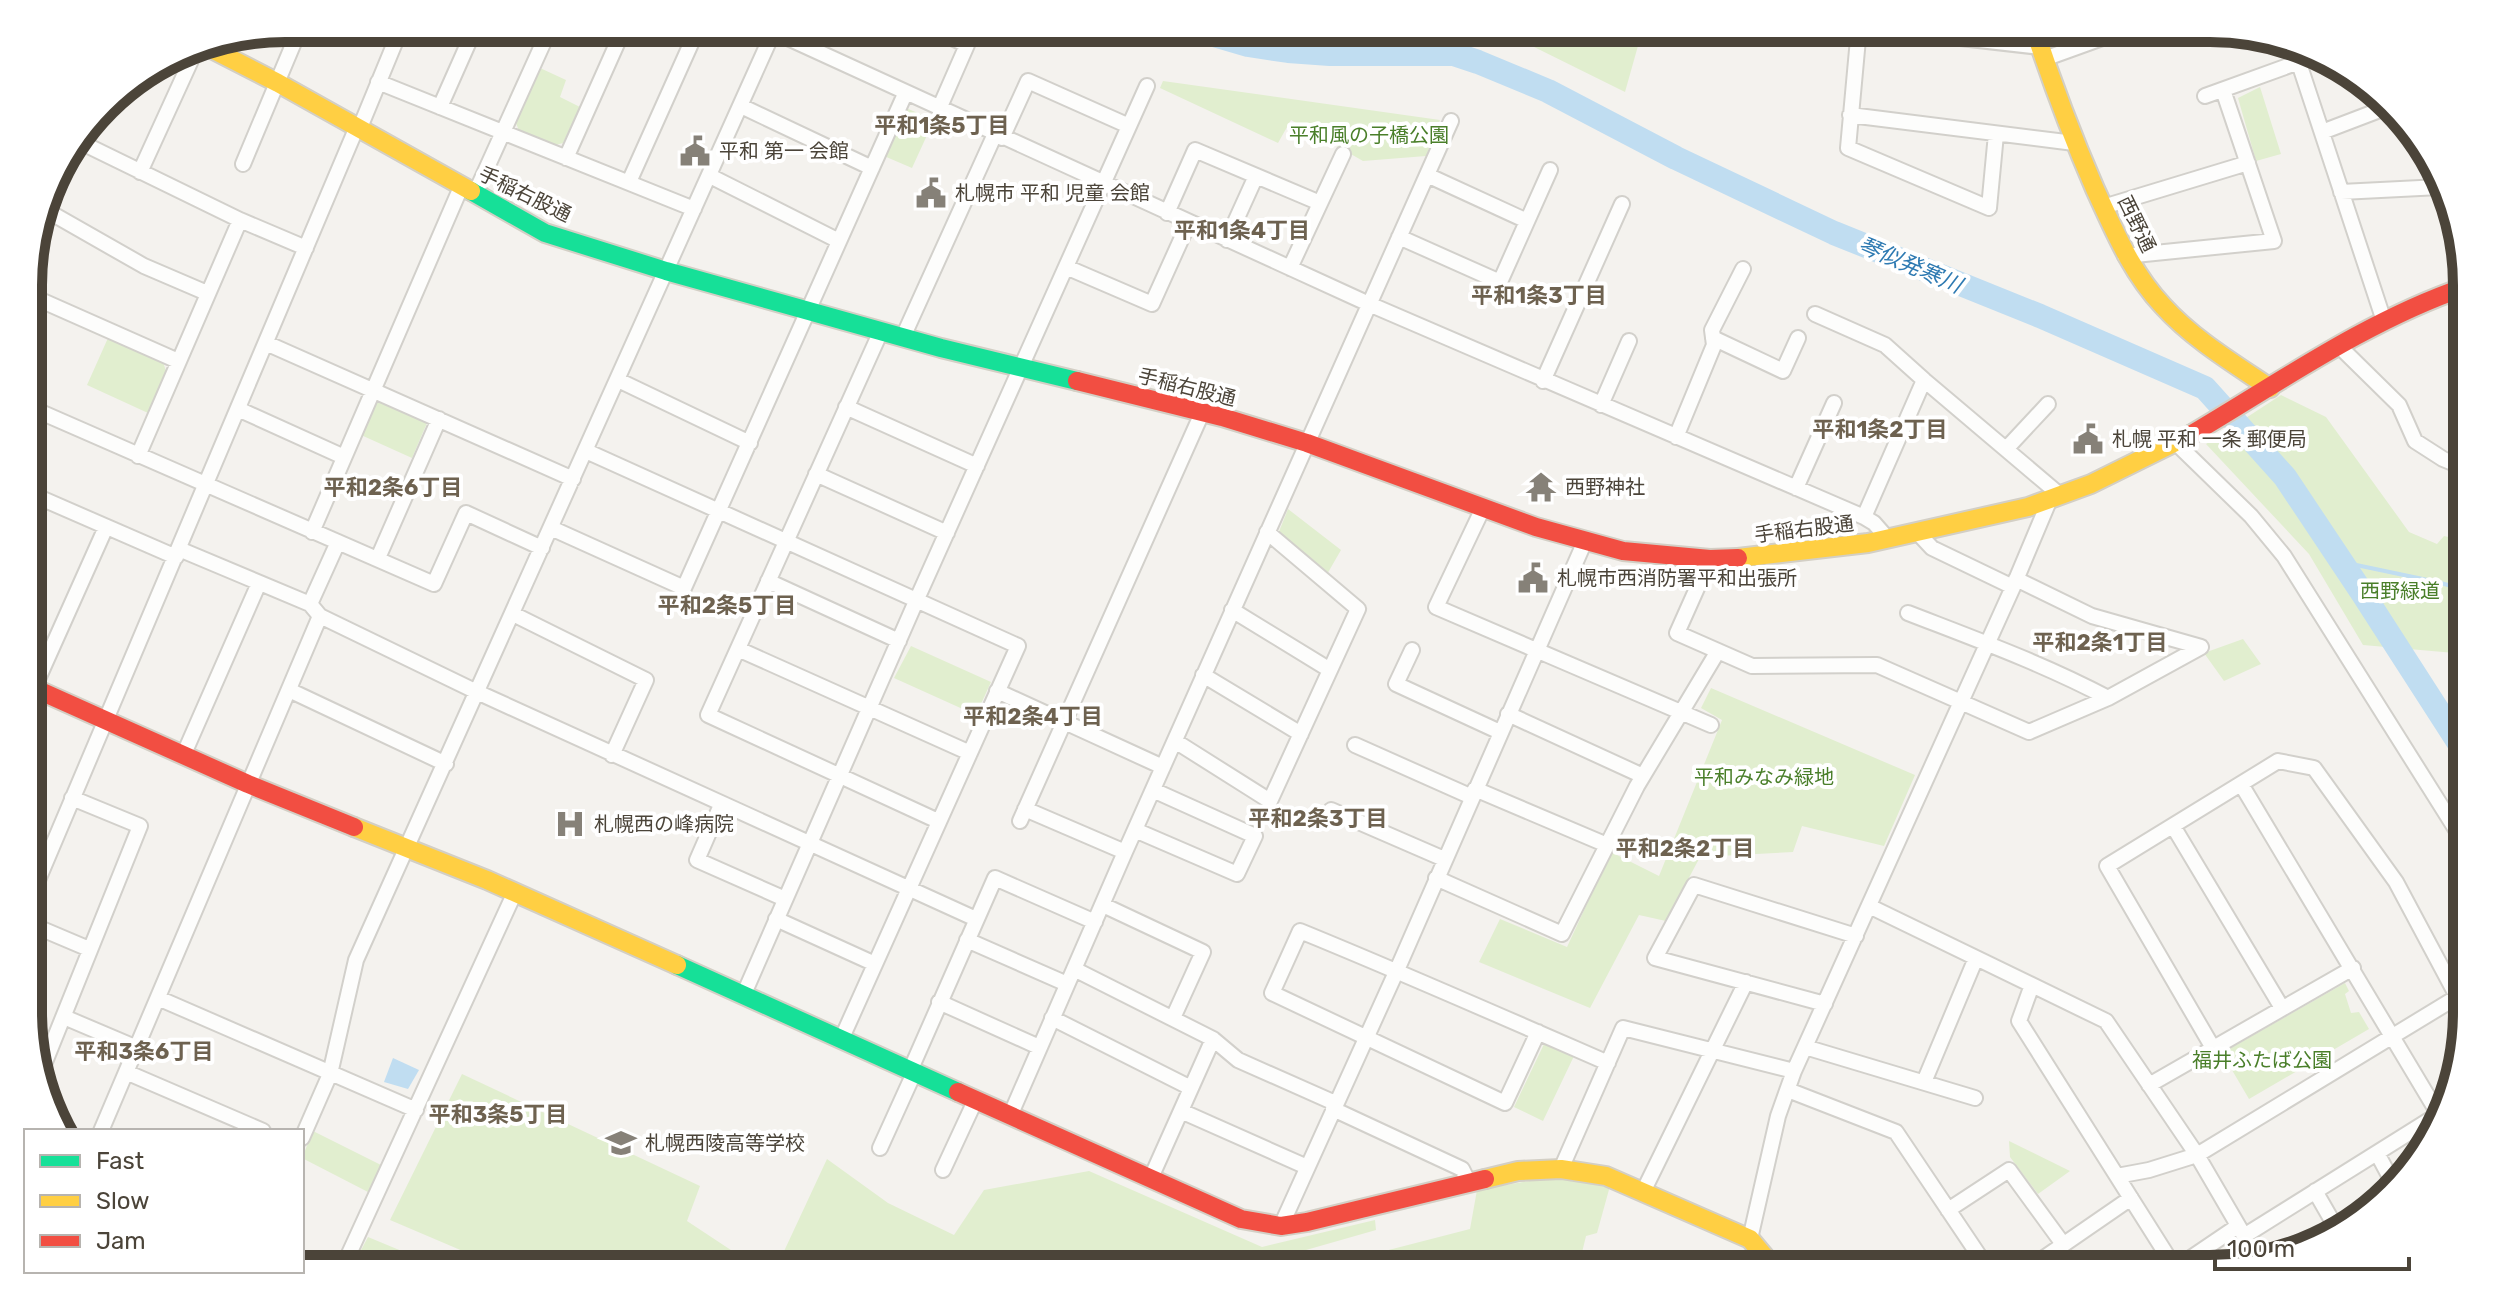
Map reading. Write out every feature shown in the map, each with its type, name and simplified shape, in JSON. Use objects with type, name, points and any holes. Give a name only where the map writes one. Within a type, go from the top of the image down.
[{"type":"street","points":[[1858,42],[1848,148],[1989,208],[1996,134]]},
{"type":"street","points":[[1968,42],[2042,53],[2080,42]]},
{"type":"street","name":"西野通","points":[[2039,42],[2074,143],[2125,256],[2152,294],[2174,317],[2270,388]]},
{"type":"street","points":[[243,164],[294,43]]},
{"type":"street","points":[[42,870],[395,43]]},
{"type":"street","points":[[440,107],[468,43]]},
{"type":"street","points":[[312,532],[372,390],[468,191],[503,132],[543,43]]},
{"type":"street","points":[[566,158],[617,43]]},
{"type":"street","points":[[629,182],[691,43]]},
{"type":"street","points":[[304,1133],[330,1074],[356,960],[710,176],[766,43]]},
{"type":"street","points":[[799,43],[905,94],[1369,304],[1864,517],[1888,539]]},
{"type":"street","points":[[939,109],[967,45],[962,43]]},
{"type":"street","name":"手稲右股通","points":[[215,52],[278,83],[545,233],[666,271],[881,331],[1307,443],[1536,527],[1623,551],[1710,559],[1769,556],[1888,539],[2028,507],[2091,484],[2183,439],[2270,388]]},
{"type":"street","points":[[2205,96],[2293,57]]},
{"type":"street","points":[[2298,59],[2384,321]]},
{"type":"street","points":[[140,172],[193,60]]},
{"type":"street","points":[[903,337],[1028,81],[1129,126]]},
{"type":"street","points":[[378,82],[694,209]]},
{"type":"street","points":[[743,996],[1147,86]]},
{"type":"street","points":[[2125,256],[2274,241],[2223,90]]},
{"type":"street","points":[[551,528],[684,588],[905,94]]},
{"type":"street","points":[[741,106],[872,168]]},
{"type":"street","points":[[2322,132],[2378,110]]},
{"type":"street","points":[[1850,115],[2074,143]]},
{"type":"street","points":[[1010,1116],[1451,121]]},
{"type":"street","points":[[87,145],[240,220],[306,248]]},
{"type":"street","points":[[1167,213],[1195,150],[1320,203]]},
{"type":"street","points":[[1290,268],[1343,154]]},
{"type":"street","points":[[2103,207],[2248,163]]},
{"type":"street","points":[[1399,237],[1500,282],[1550,170]]},
{"type":"street","points":[[1427,175],[1527,221]]},
{"type":"street","points":[[710,176],[839,241]]},
{"type":"street","points":[[1227,240],[1256,176]]},
{"type":"street","points":[[2341,192],[2432,187]]},
{"type":"street","points":[[1543,381],[1622,204]]},
{"type":"street","points":[[53,214],[144,266],[207,293]]},
{"type":"street","points":[[138,456],[240,220]]},
{"type":"street","points":[[1066,267],[1152,304],[1189,222]]},
{"type":"street","points":[[1676,437],[1714,345],[1712,330],[1743,269]]},
{"type":"street","points":[[2270,388],[2384,321],[2453,291]]},
{"type":"street","points":[[43,301],[178,361]]},
{"type":"street","points":[[1750,1239],[1778,1116],[1794,1071],[2055,497],[2007,448],[1885,345],[1815,314]]},
{"type":"street","points":[[881,331],[708,715],[938,821]]},
{"type":"street","points":[[1713,338],[1783,371],[1798,338]]},
{"type":"street","points":[[1601,405],[1629,341]]},
{"type":"street","points":[[266,343],[573,479]]},
{"type":"street","points":[[2340,347],[2399,405],[2415,441],[2453,463]]},
{"type":"street","points":[[618,380],[750,443]]},
{"type":"street","points":[[1864,517],[1924,380]]},
{"type":"street","points":[[1796,488],[1834,403]]},
{"type":"street","points":[[2007,448],[2048,404]]},
{"type":"street","points":[[846,407],[977,466]]},
{"type":"street","points":[[238,409],[344,457]]},
{"type":"street","points":[[43,413],[434,584],[466,513],[542,548]]},
{"type":"street","points":[[1125,852],[1023,815],[1202,413]]},
{"type":"street","points":[[378,558],[439,419]]},
{"type":"street","points":[[2183,439],[2284,556],[2453,825]]},
{"type":"street","points":[[586,451],[1018,646],[841,1040]]},
{"type":"street","points":[[816,474],[947,533]]},
{"type":"street","points":[[43,498],[106,527],[259,583],[477,692],[976,919]]},
{"type":"street","points":[[1483,508],[1436,607],[1711,725]]},
{"type":"street","points":[[42,664],[106,527]]},
{"type":"street","points":[[1175,741],[1270,801],[1358,609],[1267,532]]},
{"type":"street","points":[[1710,559],[1677,633],[1752,666],[1877,665],[2029,732],[2108,698],[2201,647],[2092,616],[1932,548],[1917,532]]},
{"type":"street","points":[[1281,1226],[1585,541]]},
{"type":"street","points":[[102,1129],[289,690],[338,542]]},
{"type":"street","points":[[768,581],[899,641]]},
{"type":"street","points":[[183,756],[259,583]]},
{"type":"street","points":[[1232,610],[1330,670]]},
{"type":"street","points":[[1908,613],[2077,681],[2108,698]]},
{"type":"street","points":[[513,614],[646,680],[612,755]]},
{"type":"street","points":[[738,649],[970,753]]},
{"type":"street","points":[[1412,650],[1396,684],[1500,732]]},
{"type":"street","points":[[1436,878],[1562,934],[1643,776],[1718,651]]},
{"type":"street","points":[[1203,675],[1301,734]]},
{"type":"street","points":[[289,690],[446,764]]},
{"type":"street","points":[[997,691],[1163,767]]},
{"type":"street","points":[[42,692],[248,784],[515,892],[1241,1219],[1281,1226],[1307,1222],[1518,1171],[1561,1169],[1606,1176],[1750,1239],[1763,1254]]},
{"type":"street","points":[[1508,714],[1643,776]]},
{"type":"street","points":[[1355,745],[1607,845]]},
{"type":"street","points":[[2213,1048],[2107,866],[2278,761],[2314,768],[2396,882],[2453,989]]},
{"type":"street","points":[[2241,784],[2434,1106]]},
{"type":"street","points":[[1135,830],[1237,874],[1255,836],[1153,790]]},
{"type":"street","points":[[47,1058],[140,826],[72,798]]},
{"type":"street","points":[[721,805],[697,860],[785,899]]},
{"type":"street","points":[[1331,810],[1444,859]]},
{"type":"street","points":[[2173,826],[2282,1008]]},
{"type":"street","points":[[880,1148],[939,1002],[995,878],[1095,922]]},
{"type":"street","points":[[1825,1004],[1655,958],[1694,885],[1856,936]]},
{"type":"street","points":[[348,1255],[515,892]]},
{"type":"street","points":[[1103,905],[1203,952],[1173,1018]]},
{"type":"street","points":[[1869,906],[2106,1021],[2197,1155],[2253,1251]]},
{"type":"street","points":[[776,919],[875,964]]},
{"type":"street","points":[[42,929],[89,949]]},
{"type":"street","points":[[1538,1032],[1505,1103],[1272,993],[1300,931],[1397,970],[1538,1032],[1608,1063]]},
{"type":"street","points":[[967,940],[1067,984]]},
{"type":"street","points":[[1924,1082],[1976,958]]},
{"type":"street","points":[[2149,1085],[2353,968]]},
{"type":"street","points":[[1074,969],[1213,1039],[1238,1060],[1462,1169],[1469,1183]]},
{"type":"street","points":[[1643,1192],[1746,982]]},
{"type":"street","points":[[2032,985],[2019,1021],[2167,1254]]},
{"type":"street","points":[[158,998],[416,1110]]},
{"type":"street","points":[[2117,1176],[2197,1155],[2453,1000]]},
{"type":"street","points":[[939,1002],[1039,1047]]},
{"type":"street","points":[[64,1017],[137,1048]]},
{"type":"street","points":[[1052,1018],[1191,1088]]},
{"type":"street","points":[[1561,1169],[1623,1028],[1794,1071]]},
{"type":"street","points":[[1150,1180],[1213,1039]]},
{"type":"street","points":[[1805,1047],[1975,1098]]},
{"type":"street","points":[[126,1072],[258,1129]]},
{"type":"street","points":[[1788,1090],[1896,1132],[1978,1254]]},
{"type":"street","points":[[943,1170],[975,1101]]},
{"type":"street","points":[[1181,1111],[1307,1167]]},
{"type":"street","points":[[2201,1254],[2425,1126]]},
{"type":"street","points":[[2377,1153],[2389,1176]]},
{"type":"street","points":[[1948,1210],[2009,1170],[2063,1244]]},
{"type":"street","points":[[2315,1191],[2332,1221]]},
{"type":"street","points":[[2049,1254],[2131,1198]]},
{"type":"green space","points":[[1525,42],[1639,42],[1625,92]]},
{"type":"green space","points":[[540,68],[566,80],[560,97],[580,107],[563,143],[556,145],[519,131],[516,123]]},
{"type":"green space","name":"平和風の子橋公園","points":[[1163,81],[1440,120],[1426,156],[1363,161],[1291,120],[1278,143],[1160,88]]},
{"type":"green space","points":[[2260,87],[2281,154],[2256,161],[2238,98]]},
{"type":"green space","points":[[906,108],[934,120],[912,168],[884,156]]},
{"type":"green space","points":[[108,338],[163,362],[166,371],[148,413],[87,385]]},
{"type":"green space","name":"西野緑道","points":[[2281,395],[2326,417],[2409,532],[2437,544],[2444,536],[2453,538],[2453,653],[2363,645],[2309,554],[2206,444]]},
{"type":"green space","points":[[375,400],[427,423],[412,458],[361,435]]},
{"type":"green space","points":[[1288,509],[1341,550],[1326,576],[1278,534]]},
{"type":"green space","points":[[2243,639],[2261,664],[2224,681],[2204,653]]},
{"type":"green space","points":[[911,646],[991,682],[976,715],[894,678]]},
{"type":"green space","name":"平和みなみ緑地","points":[[1711,688],[1915,775],[1884,846],[1802,826],[1793,852],[1700,857],[1666,921],[1639,915],[1590,1008],[1479,962],[1500,919],[1567,947],[1611,852],[1659,876],[1722,720],[1701,708]]},
{"type":"green space","name":"福井ふたば公園","points":[[2345,983],[2351,1013],[2359,1012],[2369,1029],[2249,1099],[2222,1053]]},
{"type":"green space","points":[[1545,1042],[1574,1056],[1543,1121],[1514,1107]]},
{"type":"green space","points":[[462,1074],[700,1186],[687,1221],[738,1255],[472,1255],[390,1220]]},
{"type":"green space","points":[[313,1131],[381,1165],[368,1192],[304,1159]]},
{"type":"green space","points":[[2009,1141],[2070,1171],[2038,1194],[2010,1157]]},
{"type":"green space","points":[[827,1159],[888,1203],[954,1235],[984,1190],[1089,1171],[1262,1247],[1375,1220],[1376,1230],[1296,1254],[782,1255]]},
{"type":"green space","points":[[1579,1178],[1610,1186],[1597,1233],[1586,1236],[1582,1254],[1371,1254],[1470,1229],[1477,1190],[1541,1179]]},
{"type":"green space","points":[[368,1237],[411,1255],[358,1255]]},
{"type":"water","points":[[393,1058],[419,1070],[408,1089],[384,1082]]},
{"type":"waterway","name":"琴似発寒川","points":[[1239,43],[1330,54],[1454,54],[1478,62],[1548,91],[1676,158],[1834,233],[2040,316],[2205,388],[2285,477],[2453,734]]},
{"type":"waterway","points":[[2342,562],[2453,586]]},
{"type":"traffic: fast","points":[[471,191],[545,233],[666,271],[941,348],[1077,381]]},
{"type":"traffic: fast","points":[[677,965],[958,1092]]},
{"type":"traffic: slow","points":[[2039,42],[2095,189],[2124,250],[2142,279],[2163,306],[2187,329],[2270,388]]},
{"type":"traffic: slow","points":[[217,52],[471,191]]},
{"type":"traffic: slow","points":[[1738,558],[1868,543],[2028,507],[2091,484],[2192,434]]},
{"type":"traffic: slow","points":[[354,827],[487,880],[677,965]]},
{"type":"traffic: slow","points":[[1485,1179],[1518,1171],[1561,1169],[1606,1176],[1750,1239],[1763,1254]]},
{"type":"traffic: jam","points":[[2192,434],[2359,334],[2453,292]]},
{"type":"traffic: jam","points":[[1077,381],[1222,417],[1307,443],[1536,527],[1623,551],[1710,559],[1738,558]]},
{"type":"traffic: jam","points":[[42,692],[248,784],[354,827]]},
{"type":"traffic: jam","points":[[958,1092],[1241,1219],[1281,1226],[1485,1179]]},
{"type":"place","name":"平和 第一 会館","points":[[695,151]]},
{"type":"place","name":"札幌市 平和 児童 会館","points":[[931,193]]},
{"type":"place","name":"札幌 平和 一条 郵便局","points":[[2088,439]]},
{"type":"place","name":"西野神社","points":[[1541,487]]},
{"type":"place","name":"札幌市西消防署平和出張所","points":[[1533,578]]},
{"type":"place","name":"札幌西の峰病院","points":[[570,824]]},
{"type":"place","name":"札幌西陵高等学校","points":[[621,1143]]},
{"type":"district","name":"平和1条5丁目","points":[[942,125]]},
{"type":"district","name":"平和1条4丁目","points":[[1242,230]]},
{"type":"district","name":"平和1条3丁目","points":[[1539,295]]},
{"type":"district","name":"平和1条2丁目","points":[[1880,429]]},
{"type":"district","name":"平和2条6丁目","points":[[393,487]]},
{"type":"district","name":"平和2条5丁目","points":[[727,605]]},
{"type":"district","name":"平和2条1丁目","points":[[2100,642]]},
{"type":"district","name":"平和2条4丁目","points":[[1033,716]]},
{"type":"district","name":"平和2条3丁目","points":[[1318,818]]},
{"type":"district","name":"平和2条2丁目","points":[[1685,848]]},
{"type":"district","name":"平和3条6丁目","points":[[144,1051]]},
{"type":"district","name":"平和3条5丁目","points":[[498,1114]]}]
